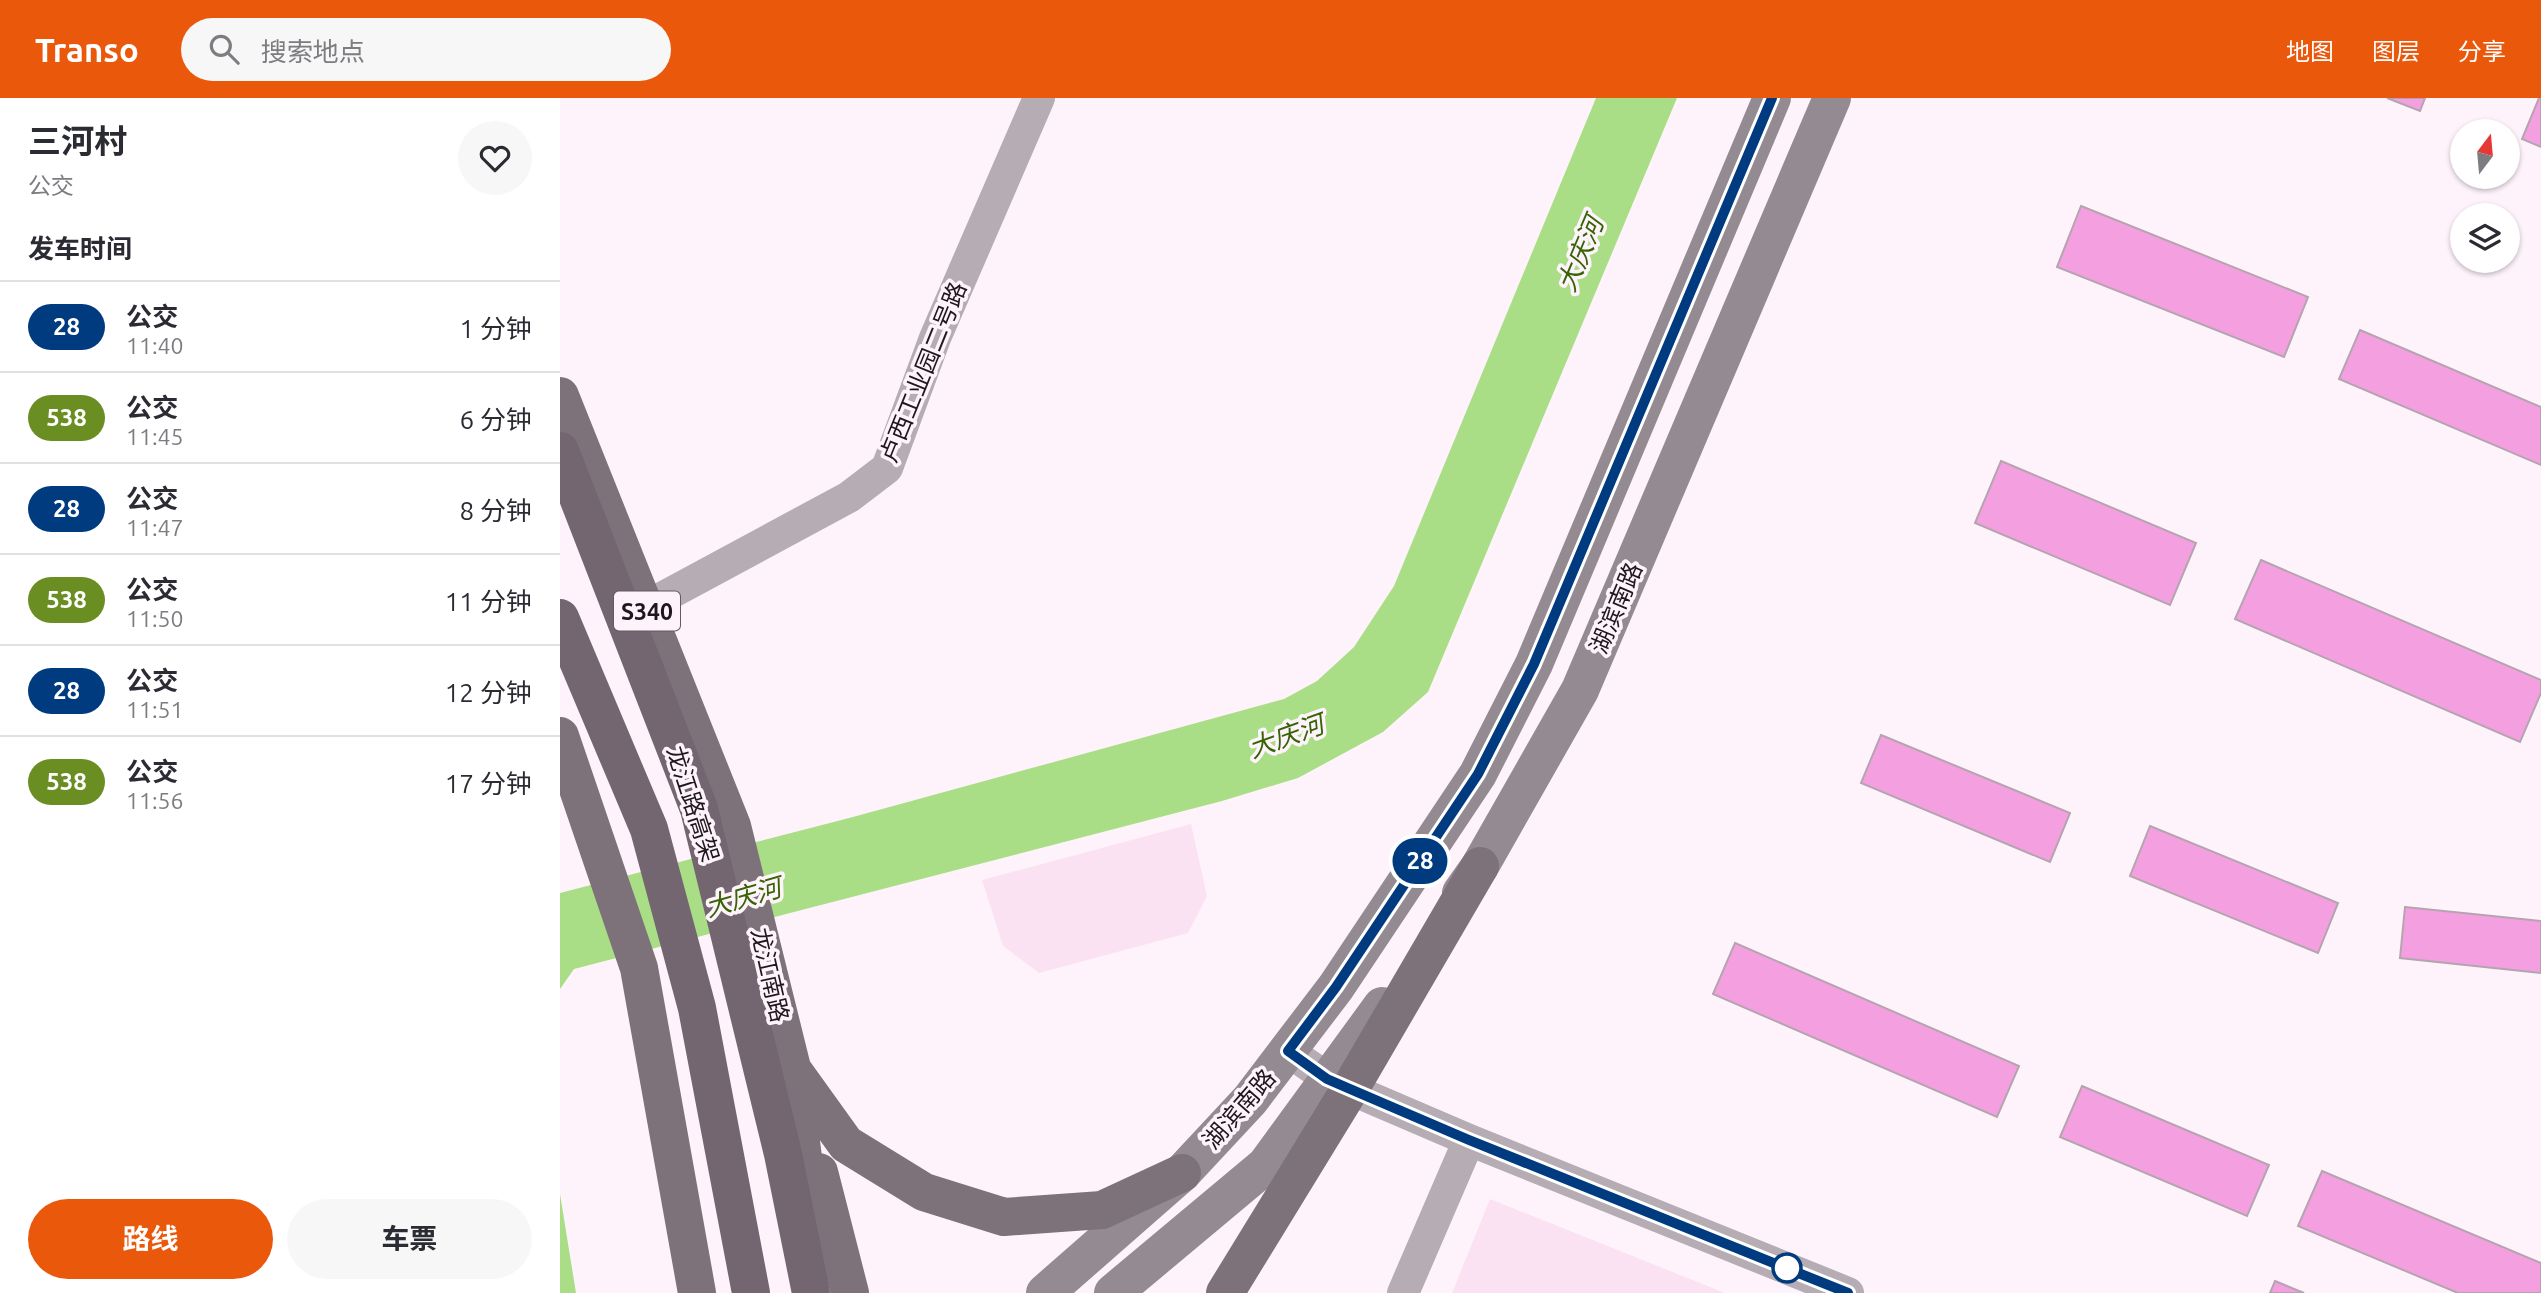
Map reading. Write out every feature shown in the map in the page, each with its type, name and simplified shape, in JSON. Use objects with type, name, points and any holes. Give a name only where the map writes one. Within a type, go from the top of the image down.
[{"type":"highway","name":"龙江路高架","points":[[560,451],[699,809],[783,1154],[811,1293]]},
{"type":"highway","name":"龙江路高架","points":[[560,618],[649,829],[697,1009],[751,1293]]},
{"type":"main road","name":"湖滨南路","points":[[1045,1293],[1182,1172],[1250,1100],[1336,987],[1478,774],[1534,664],[1772,98]]},
{"type":"main road","name":"湖滨南路","points":[[1338,1084],[1480,866],[1580,690],[1832,98]]},
{"type":"main road","name":"龙江南路","points":[[560,396],[732,826],[792,1068],[812,1225],[826,1293]]},
{"type":"main road","points":[[560,736],[639,968],[697,1293]]},
{"type":"main road","points":[[792,1068],[846,1144],[924,1192],[1004,1217],[1102,1210],[1182,1172]]},
{"type":"main road","points":[[792,1068],[850,1293]]},
{"type":"main road","points":[[1113,1293],[1266,1165],[1338,1084]]},
{"type":"main road","points":[[1225,1293],[1338,1084]]},
{"type":"street","name":"卢西工业园二号路","points":[[645,607],[849,497],[887,468],[935,338],[1039,98]]},
{"type":"street","points":[[1288,1051],[1338,1084],[1469,1140],[1848,1293]]},
{"type":"street","points":[[1403,1293],[1469,1140]]},
{"type":"shaded area","points":[[1191,824],[1207,896],[1188,933],[1039,973],[1003,946],[982,880]]},
{"type":"shaded area","points":[[1490,1199],[1725,1293],[1452,1293]]},
{"type":"water","name":"大庆河","points":[[1596,98],[1677,98],[1428,692],[1383,732],[1298,778],[1222,801],[574,969],[560,989],[560,893],[853,817],[1284,699],[1317,681],[1354,647],[1394,586]]},
{"type":"water","points":[[560,1194],[576,1293],[560,1293]]},
{"type":"building","points":[[2387,98],[2425,98],[2420,111]]},
{"type":"building","points":[[2541,98],[2541,147],[2522,139]]},
{"type":"building","points":[[2081,206],[2308,297],[2284,357],[2057,267]]},
{"type":"building","points":[[2360,330],[2541,407],[2541,465],[2339,379]]},
{"type":"building","points":[[2001,461],[2196,543],[2170,605],[1975,523]]},
{"type":"building","points":[[2261,560],[2541,680],[2541,693],[2520,742],[2235,619]]},
{"type":"building","points":[[1881,735],[2070,813],[2050,862],[1861,783]]},
{"type":"building","points":[[2150,826],[2338,903],[2318,953],[2130,876]]},
{"type":"building","points":[[2405,907],[2541,921],[2541,973],[2400,958]]},
{"type":"building","points":[[1735,943],[2019,1066],[1997,1117],[1713,994]]},
{"type":"building","points":[[2082,1086],[2269,1165],[2247,1216],[2060,1137]]},
{"type":"building","points":[[2322,1171],[2541,1263],[2541,1293],[2458,1293],[2298,1226]]},
{"type":"building","points":[[2275,1281],[2304,1293],[2270,1293]]},
{"type":"bus line","name":"28","points":[[1772,98],[1534,664],[1478,774],[1336,987],[1288,1051],[1327,1079],[1350,1089],[1848,1293]]}]
